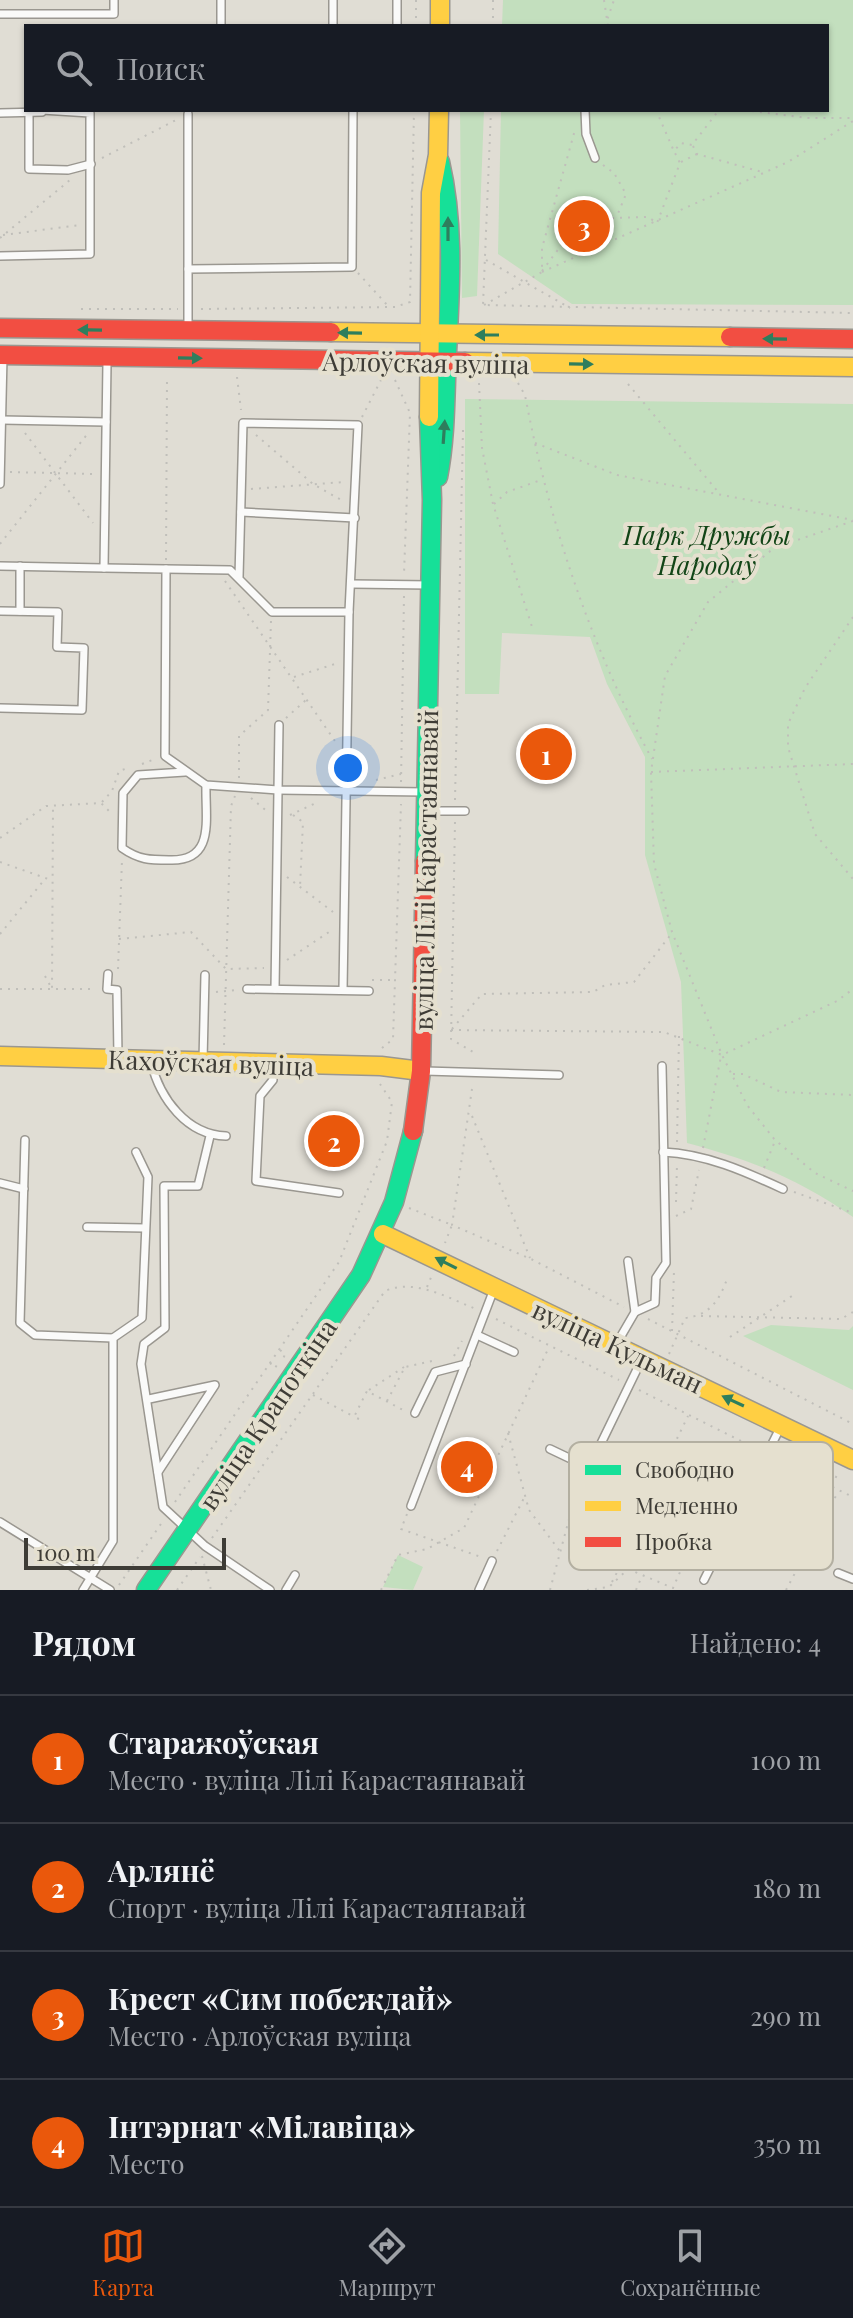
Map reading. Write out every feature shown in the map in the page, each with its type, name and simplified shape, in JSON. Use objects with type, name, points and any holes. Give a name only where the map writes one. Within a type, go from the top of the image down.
[{"type":"main road","points":[[440,0],[440,24]]},
{"type":"main road","name":"вуліца Лілі Карастаянавай","points":[[383,1234],[411,1145],[421,1071],[432,500],[427,362],[431,193],[438,155],[439,112]]},
{"type":"main road","name":"вуліца Лілі Карастаянавай","points":[[432,500],[443,444],[448,335],[448,216],[438,155]]},
{"type":"main road","name":"Арлоўская вуліца","points":[[0,328],[853,339]]},
{"type":"main road","name":"Арлоўская вуліца","points":[[2,355],[853,367]]},
{"type":"main road","name":"Кахоўская вуліца","points":[[0,1056],[381,1066],[421,1071]]},
{"type":"main road","name":"вуліца Кульман","points":[[383,1234],[818,1442]]},
{"type":"main road","name":"вуліца Крапоткіна","points":[[146,1590],[361,1275],[383,1234]]},
{"type":"main road","name":"вуліца Кульман","points":[[833,1450],[853,1460]]},
{"type":"lane","points":[[0,14],[114,14],[114,0]]},
{"type":"lane","points":[[221,0],[221,24]]},
{"type":"lane","points":[[333,0],[333,24]]},
{"type":"lane","points":[[397,0],[397,24]]},
{"type":"lane","points":[[40,15],[41,24]]},
{"type":"lane","points":[[0,113],[29,112],[29,169],[68,170],[91,164]]},
{"type":"lane","points":[[0,256],[90,254],[90,113],[66,112]]},
{"type":"lane","points":[[188,269],[352,267],[353,112]]},
{"type":"lane","points":[[585,112],[586,134],[595,158]]},
{"type":"lane","points":[[188,114],[188,331]]},
{"type":"lane","points":[[0,484],[2,355]]},
{"type":"lane","points":[[104,568],[106,474],[102,422],[107,356]]},
{"type":"lane","points":[[2,420],[102,422]]},
{"type":"lane","points":[[239,577],[243,423],[358,425],[349,612],[343,990]]},
{"type":"lane","points":[[241,512],[355,518]]},
{"type":"lane","points":[[0,566],[230,570],[272,612],[349,612]]},
{"type":"lane","points":[[20,566],[20,611]]},
{"type":"lane","points":[[166,569],[165,756],[206,785],[278,790],[346,788],[401,791],[426,802],[465,811]]},
{"type":"lane","points":[[352,584],[431,585]]},
{"type":"lane","points":[[0,611],[58,612],[57,647],[84,648],[82,710],[0,708]]},
{"type":"lane","points":[[275,989],[279,725]]},
{"type":"lane","points":[[185,772],[138,775],[123,793],[122,848],[138,859],[183,861],[197,856],[204,846],[206,785]]},
{"type":"lane","points":[[108,974],[107,989],[117,990],[118,1059]]},
{"type":"lane","points":[[203,1062],[205,975]]},
{"type":"lane","points":[[247,989],[369,991]]},
{"type":"lane","points":[[151,1060],[155,1077],[187,1123],[210,1136],[226,1136]]},
{"type":"lane","points":[[272,1064],[273,1080],[260,1096],[256,1181],[339,1193]]},
{"type":"lane","points":[[616,1345],[635,1312],[655,1303],[656,1278],[666,1263],[662,1066]]},
{"type":"lane","points":[[421,1071],[559,1075]]},
{"type":"lane","points":[[210,1136],[198,1186],[164,1186],[165,1328],[144,1344],[141,1364],[149,1399],[162,1502],[168,1514],[204,1550],[270,1590]]},
{"type":"lane","points":[[25,1140],[20,1323],[35,1335],[113,1338],[142,1318],[148,1177],[136,1152]]},
{"type":"lane","points":[[663,1152],[701,1157],[783,1189]]},
{"type":"lane","points":[[0,1183],[24,1189]]},
{"type":"lane","points":[[87,1227],[145,1228]]},
{"type":"lane","points":[[628,1261],[635,1312]]},
{"type":"lane","points":[[411,1506],[494,1287]]},
{"type":"lane","points":[[477,1335],[514,1352]]},
{"type":"lane","points":[[83,1590],[113,1541],[113,1338]]},
{"type":"lane","points":[[602,1442],[643,1357]]},
{"type":"lane","points":[[413,1413],[435,1372],[466,1364]]},
{"type":"lane","points":[[149,1399],[215,1385],[158,1472]]},
{"type":"lane","points":[[772,1442],[782,1424]]},
{"type":"lane","points":[[550,1449],[569,1458]]},
{"type":"lane","points":[[0,1522],[113,1590]]},
{"type":"lane","points":[[479,1590],[492,1561]]},
{"type":"lane","points":[[703,1576],[707,1570]]},
{"type":"lane","points":[[838,1573],[853,1579]]},
{"type":"lane","points":[[286,1590],[295,1575]]},
{"type":"path","points":[[416,0],[416,24]]},
{"type":"path","points":[[493,0],[493,24]]},
{"type":"path","points":[[604,0],[606,24]]},
{"type":"path","points":[[606,24],[614,0]]},
{"type":"path","points":[[78,309],[389,307],[410,302],[414,112]]},
{"type":"path","points":[[483,305],[491,112]]},
{"type":"path","points":[[657,112],[680,163]]},
{"type":"path","points":[[692,145],[717,112]]},
{"type":"path","points":[[758,112],[853,120]]},
{"type":"path","points":[[1,236],[91,164],[188,114]]},
{"type":"path","points":[[483,305],[542,272],[764,173],[853,120]]},
{"type":"path","points":[[542,272],[542,248],[573,142],[576,121]]},
{"type":"path","points":[[674,151],[681,143],[692,145]]},
{"type":"path","points":[[692,145],[697,154]]},
{"type":"path","points":[[657,223],[680,163],[697,154],[764,173]]},
{"type":"path","points":[[595,158],[614,173],[626,194],[617,217]]},
{"type":"path","points":[[542,272],[581,219],[648,217],[657,223]]},
{"type":"path","points":[[1,236],[90,224]]},
{"type":"path","points":[[486,260],[571,308]]},
{"type":"path","points":[[352,267],[389,307]]},
{"type":"path","points":[[483,305],[853,313]]},
{"type":"path","points":[[166,569],[167,375]]},
{"type":"path","points":[[237,376],[243,423],[313,484],[355,508]]},
{"type":"path","points":[[384,1048],[393,1039],[410,413],[393,376]]},
{"type":"path","points":[[358,425],[382,378]]},
{"type":"path","points":[[479,379],[482,448],[493,504],[533,630]]},
{"type":"path","points":[[516,379],[525,395],[558,539],[619,698],[652,759]]},
{"type":"path","points":[[625,380],[720,495]]},
{"type":"path","points":[[15,420],[105,538]]},
{"type":"path","points":[[0,544],[55,473],[102,422]]},
{"type":"path","points":[[463,425],[451,1039],[473,1052]]},
{"type":"path","points":[[534,442],[617,475],[853,520]]},
{"type":"path","points":[[0,472],[106,474]]},
{"type":"path","points":[[493,504],[507,492],[543,480]]},
{"type":"path","points":[[241,490],[356,481]]},
{"type":"path","points":[[853,520],[774,548],[708,602],[665,676],[651,772],[654,864],[672,932],[731,1074],[747,1105],[775,1140],[815,1173],[853,1191]]},
{"type":"path","points":[[217,570],[347,759],[401,811]]},
{"type":"path","points":[[853,617],[805,688],[788,724],[788,747],[815,834],[853,879]]},
{"type":"path","points":[[293,677],[349,660]]},
{"type":"path","points":[[268,710],[279,725],[307,699]]},
{"type":"path","points":[[651,772],[853,764]]},
{"type":"path","points":[[371,782],[401,774]]},
{"type":"path","points":[[224,1046],[231,806],[239,788]]},
{"type":"path","points":[[0,838],[46,806],[101,803],[123,825]]},
{"type":"path","points":[[52,989],[53,806]]},
{"type":"path","points":[[292,814],[303,822],[300,887]]},
{"type":"path","points":[[117,990],[122,848]]},
{"type":"path","points":[[0,862],[53,880]]},
{"type":"path","points":[[119,939],[191,932],[226,969],[275,968],[345,921],[277,869]]},
{"type":"path","points":[[0,934],[45,879]]},
{"type":"path","points":[[451,1030],[482,994],[593,992],[605,985],[634,982],[672,932]]},
{"type":"path","points":[[45,976],[52,989]]},
{"type":"path","points":[[0,989],[107,989]]},
{"type":"path","points":[[204,993],[247,989]]},
{"type":"path","points":[[451,1030],[664,1032],[722,1055],[837,1001],[853,989]]},
{"type":"path","points":[[676,1230],[679,1036]]},
{"type":"path","points":[[676,1215],[691,1209],[722,1055]]},
{"type":"path","points":[[731,1074],[743,1074],[762,1086],[781,1092],[853,1095]]},
{"type":"path","points":[[113,1590],[339,1262],[387,1141],[392,1102],[380,1083]]},
{"type":"path","points":[[472,1089],[452,1225],[531,1259],[853,1424]]},
{"type":"path","points":[[470,1112],[531,1259]]},
{"type":"path","points":[[760,1178],[775,1140]]},
{"type":"path","points":[[783,1189],[853,1213]]},
{"type":"path","points":[[672,1331],[675,1259]]},
{"type":"path","points":[[701,1316],[720,1300],[727,1279]]},
{"type":"path","points":[[177,1590],[382,1295]]},
{"type":"path","points":[[730,1337],[792,1296]]},
{"type":"path","points":[[673,1317],[841,1319],[853,1312]]},
{"type":"path","points":[[662,1367],[685,1318]]},
{"type":"path","points":[[354,1417],[367,1391],[405,1367],[454,1356],[466,1333]]},
{"type":"path","points":[[543,1343],[549,1333]]},
{"type":"path","points":[[562,1352],[567,1342]]},
{"type":"path","points":[[381,1590],[398,1555],[438,1543],[464,1528],[549,1346]]},
{"type":"path","points":[[270,1363],[275,1368],[280,1361]]},
{"type":"path","points":[[387,1401],[405,1367]]},
{"type":"path","points":[[367,1391],[413,1413]]},
{"type":"path","points":[[313,1395],[359,1419]]},
{"type":"path","points":[[676,1442],[689,1415]]},
{"type":"path","points":[[508,1433],[529,1510],[562,1554]]},
{"type":"path","points":[[833,1501],[839,1490]]},
{"type":"path","points":[[411,1506],[401,1529],[492,1561],[525,1496]]},
{"type":"path","points":[[550,1590],[569,1522]]},
{"type":"path","points":[[204,1550],[211,1590]]},
{"type":"path","points":[[608,1588],[618,1570]]},
{"type":"path","points":[[587,1590],[608,1588],[627,1570]]},
{"type":"path","points":[[630,1570],[679,1590]]},
{"type":"path","points":[[673,1588],[681,1570]]},
{"type":"path","points":[[695,1570],[703,1576]]},
{"type":"path","points":[[793,1590],[787,1589],[797,1570]]},
{"type":"path","points":[[636,1590],[643,1575]]},
{"type":"green space","points":[[503,0],[853,0],[853,305],[572,304],[498,254],[501,112],[829,112],[829,24],[502,24]]},
{"type":"green space","points":[[460,112],[484,112],[477,296],[462,298]]},
{"type":"green space","name":"Парк Дружбы Народаў","points":[[465,399],[853,404],[853,1217],[774,1172],[687,1143],[681,982],[645,855],[645,757],[607,684],[590,637],[502,633],[499,694],[465,694]]},
{"type":"green space","points":[[771,1325],[849,1330],[853,1326],[853,1390],[743,1336]]},
{"type":"green space","points":[[398,1555],[423,1567],[413,1590],[383,1587]]},
{"type":"traffic: fast","points":[[438,477],[445,415],[450,258],[448,210],[440,162]]},
{"type":"traffic: fast","points":[[425,861],[432,500],[429,417]]},
{"type":"traffic: fast","points":[[146,1590],[361,1275],[394,1202],[413,1131]]},
{"type":"traffic: slow","points":[[440,0],[440,24]]},
{"type":"traffic: slow","points":[[429,417],[431,193],[438,155],[439,112]]},
{"type":"traffic: slow","points":[[331,332],[730,337]]},
{"type":"traffic: slow","points":[[465,362],[853,367]]},
{"type":"traffic: slow","points":[[0,1056],[381,1066],[421,1071]]},
{"type":"traffic: slow","points":[[383,1234],[816,1442]]},
{"type":"traffic: slow","points":[[833,1450],[853,1460]]},
{"type":"traffic: jam","points":[[0,328],[331,332]]},
{"type":"traffic: jam","points":[[730,337],[853,339]]},
{"type":"traffic: jam","points":[[0,355],[465,362]]},
{"type":"traffic: jam","points":[[413,1131],[421,1071],[425,861]]},
{"type":"place","name":"Крест «Сим побеждай»","points":[[584,226]]},
{"type":"place","name":"Старажоўская","points":[[546,754]]},
{"type":"place","name":"Арлянё","points":[[334,1141]]},
{"type":"place","name":"Інтэрнат «Мілавіца»","points":[[467,1467]]}]
